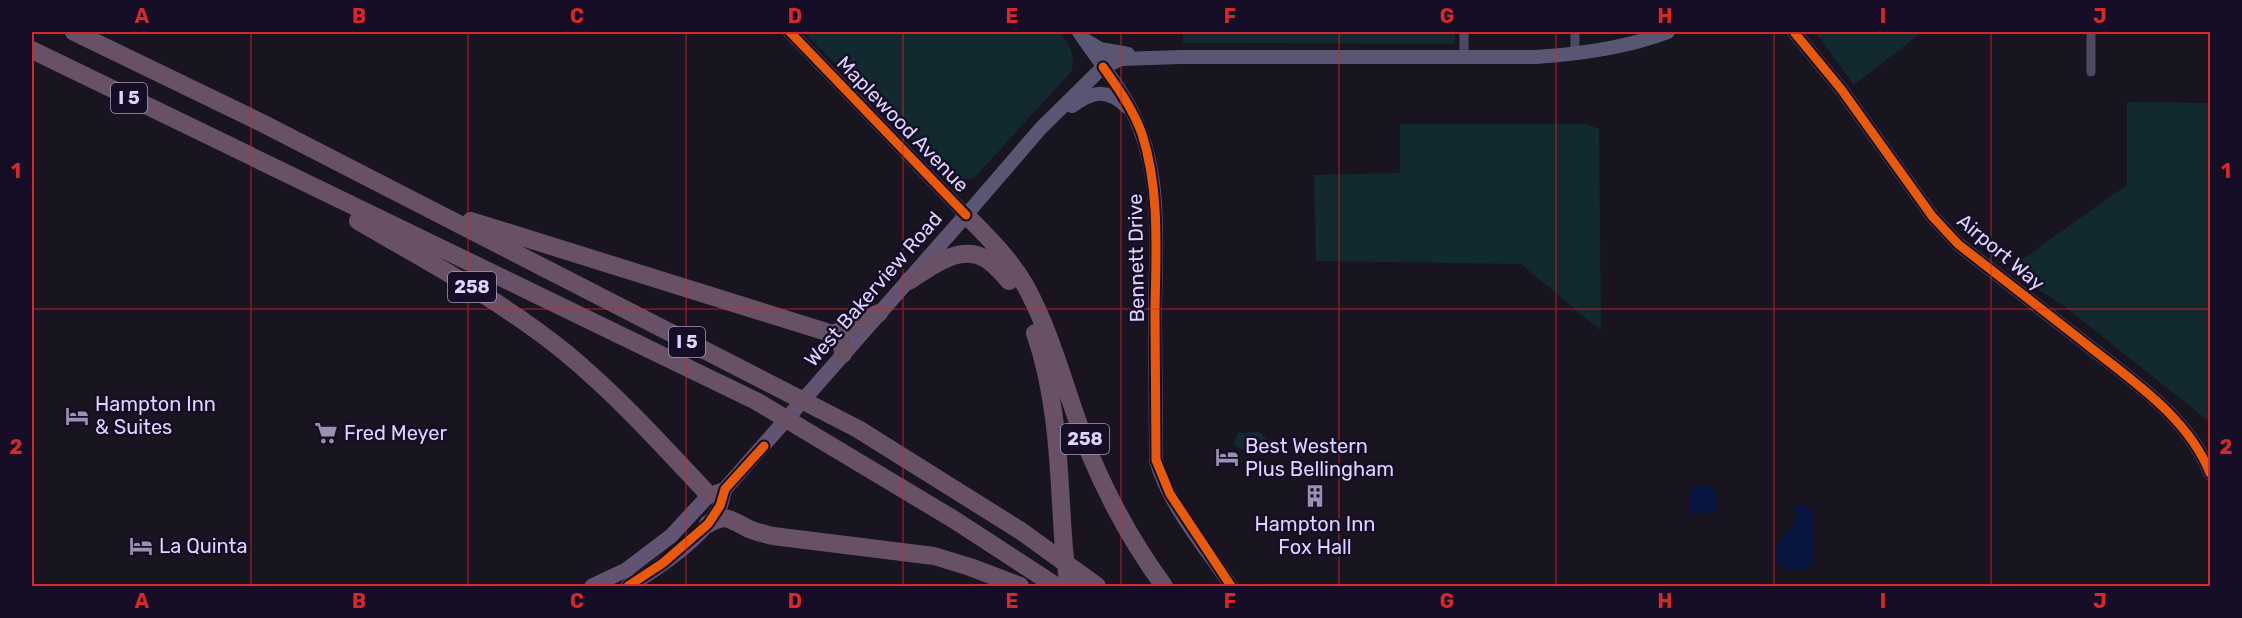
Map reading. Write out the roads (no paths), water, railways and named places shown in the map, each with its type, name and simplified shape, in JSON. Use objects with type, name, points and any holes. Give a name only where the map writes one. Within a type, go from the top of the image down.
[{"type":"highway","name":"I 5","points":[[74,32],[262,123],[858,429],[1021,531],[1097,586]]},
{"type":"highway","name":"I 5","points":[[32,50],[756,401],[953,519],[1056,586]]},
{"type":"highway","points":[[262,123],[478,224],[833,334],[842,344],[843,354]]},
{"type":"highway","name":"258","points":[[226,145],[461,280],[531,326],[566,353],[717,492]]},
{"type":"highway","points":[[966,215],[1029,316],[1040,347],[1057,439],[1063,533],[1070,586]]},
{"type":"highway","name":"258","points":[[966,215],[992,242],[1024,283],[1049,339],[1095,466],[1150,567],[1164,586]]},
{"type":"highway","points":[[909,281],[953,256],[967,254],[982,256],[994,264],[1009,281]]},
{"type":"highway","points":[[833,334],[879,313]]},
{"type":"highway","points":[[708,524],[725,517],[750,529],[773,536],[934,556],[1020,586]]},
{"type":"main road","name":"West Bakerview Road","points":[[592,586],[626,570],[671,536],[764,446],[966,215]]},
{"type":"main road","name":"West Bakerview Road","points":[[631,586],[663,564],[708,524],[720,506],[717,492]]},
{"type":"street","name":"Maplewood Avenue","points":[[790,32],[966,215]]},
{"type":"street","points":[[1464,32],[1464,56]]},
{"type":"street","points":[[1575,32],[1575,54]]},
{"type":"street","points":[[1104,67],[1121,59],[1146,57],[1536,57],[1575,54],[1635,42],[1668,32]]},
{"type":"street","name":"Airport Way","points":[[1794,32],[1841,89],[1932,216],[1958,244],[2142,389],[2174,417],[2189,435],[2211,473]]},
{"type":"street","points":[[2091,32],[2091,72]]},
{"type":"street","points":[[1081,35],[1100,49],[1146,57]]},
{"type":"street","name":"Bennett Drive","points":[[1081,35],[1133,112],[1142,135],[1154,192],[1156,460],[1170,494],[1231,586]]},
{"type":"street","name":"West Bakerview Road","points":[[966,215],[1041,128],[1104,67]]},
{"type":"street","points":[[1041,128],[1091,94],[1111,95],[1133,112]]},
{"type":"water","points":[[1694,486],[1710,486],[1716,491],[1716,514],[1689,513],[1690,494]]},
{"type":"water","points":[[1797,504],[1811,508],[1814,512],[1814,561],[1804,570],[1789,569],[1777,563],[1775,556],[1780,541],[1794,525],[1796,513],[1793,506]]},
{"type":"place","name":"Hampton Inn & Suites","points":[[77,416]]},
{"type":"place","name":"Fred Meyer","points":[[326,433]]},
{"type":"place","name":"Best Western Plus Bellingham","points":[[1227,457]]},
{"type":"place","name":"Hampton Inn Fox Hall","points":[[1315,496]]},
{"type":"place","name":"La Quinta","points":[[141,546]]}]
